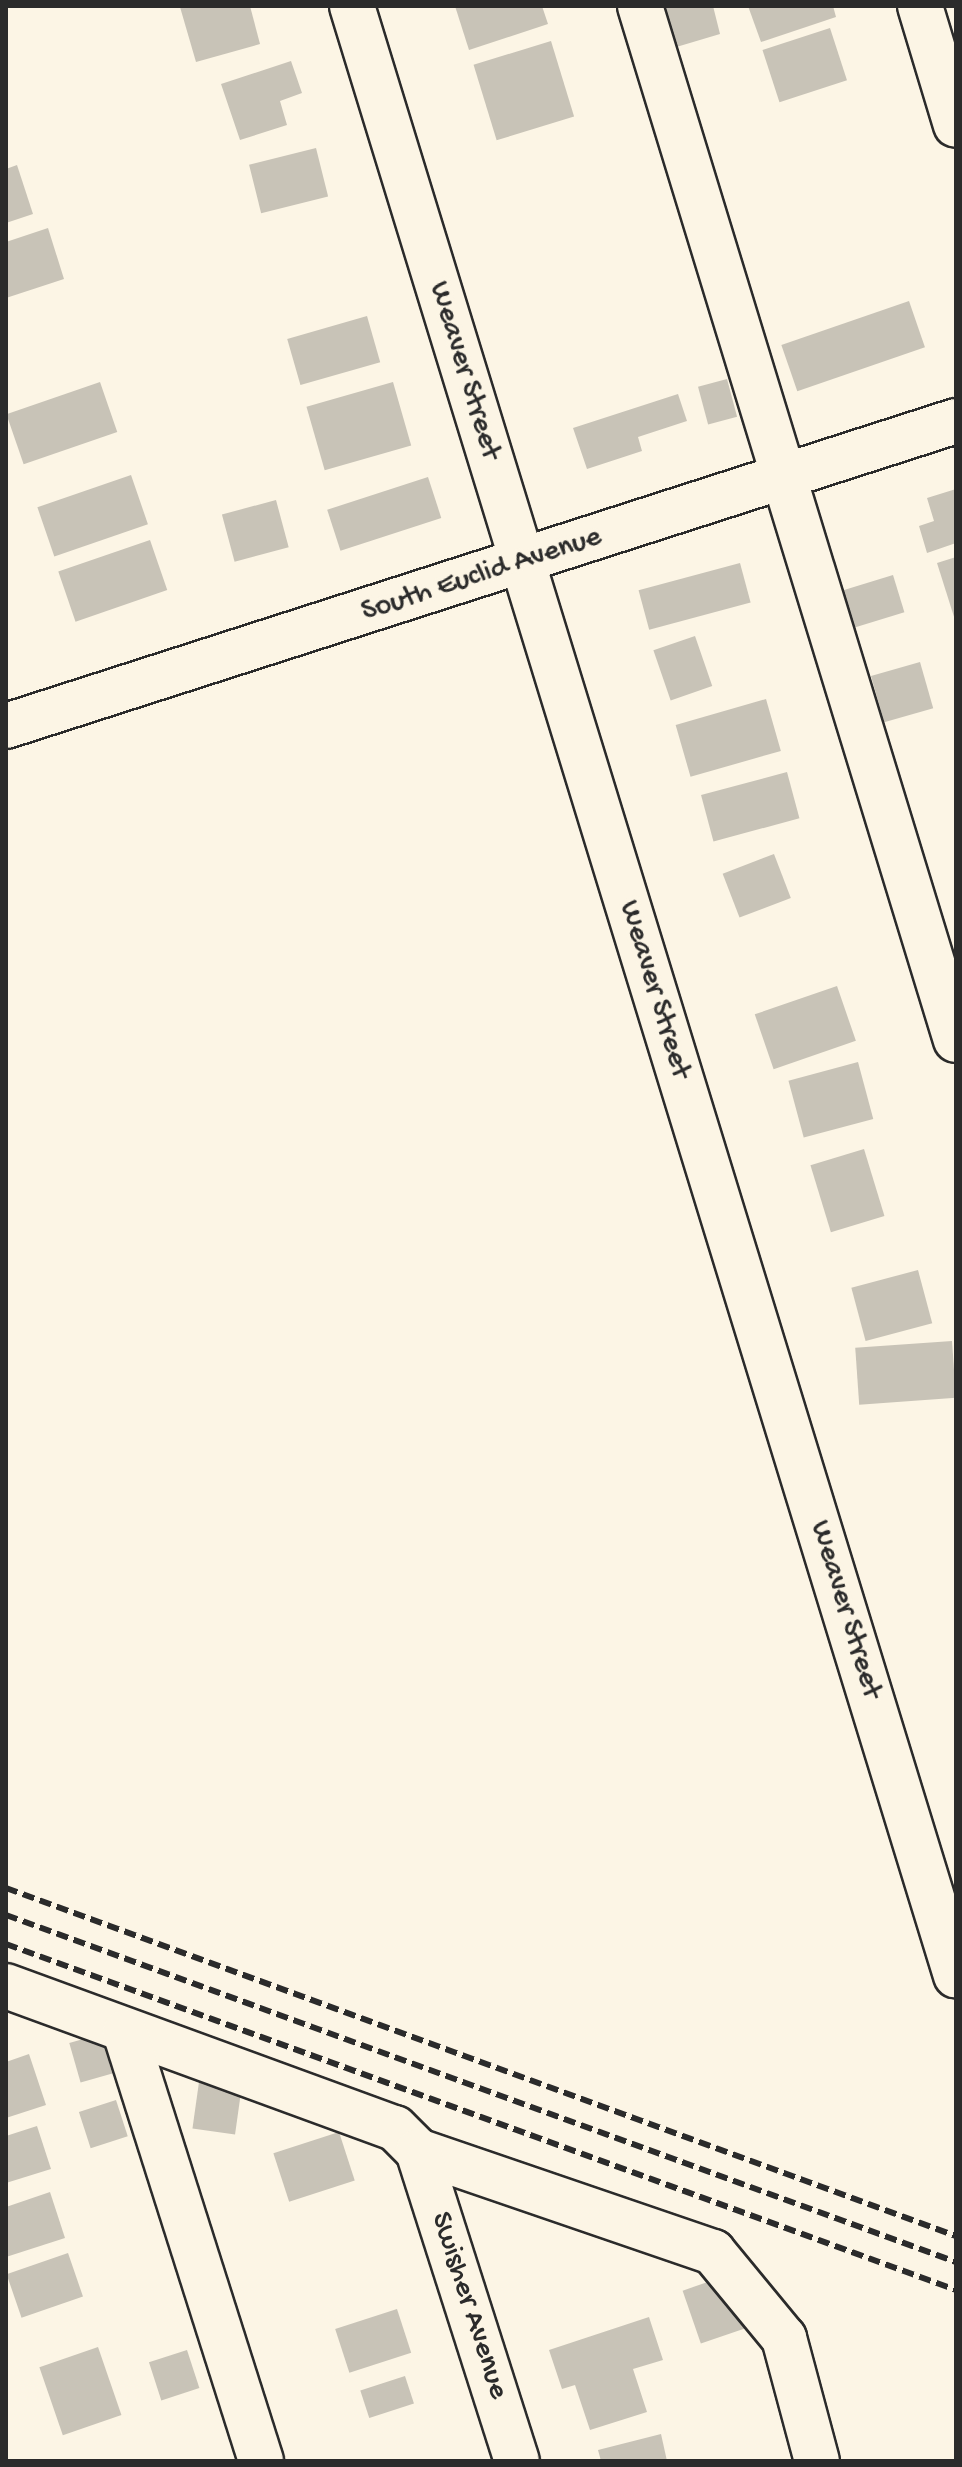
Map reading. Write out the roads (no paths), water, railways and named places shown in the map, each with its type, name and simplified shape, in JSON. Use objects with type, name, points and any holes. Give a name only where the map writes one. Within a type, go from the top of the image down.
[{"type":"street","name":"Weaver Street","points":[[352,6],[522,564],[940,1864],[956,1975]]},
{"type":"street","points":[[640,6],[956,1040]]},
{"type":"street","points":[[920,6],[956,125]]},
{"type":"street","name":"South Euclid Avenue","points":[[8,718],[522,564],[956,421]]},
{"type":"street","points":[[6,1986],[125,2032],[395,2128],[418,2151],[713,2252],[784,2338],[817,2461]]},
{"type":"street","points":[[125,2032],[261,2461]]},
{"type":"street","name":"Swisher Avenue","points":[[418,2151],[517,2461]]},
{"type":"railway","points":[[6,1888],[956,2236]]},
{"type":"railway","points":[[6,1915],[956,2262]]},
{"type":"railway","points":[[6,1944],[956,2290]]}]
